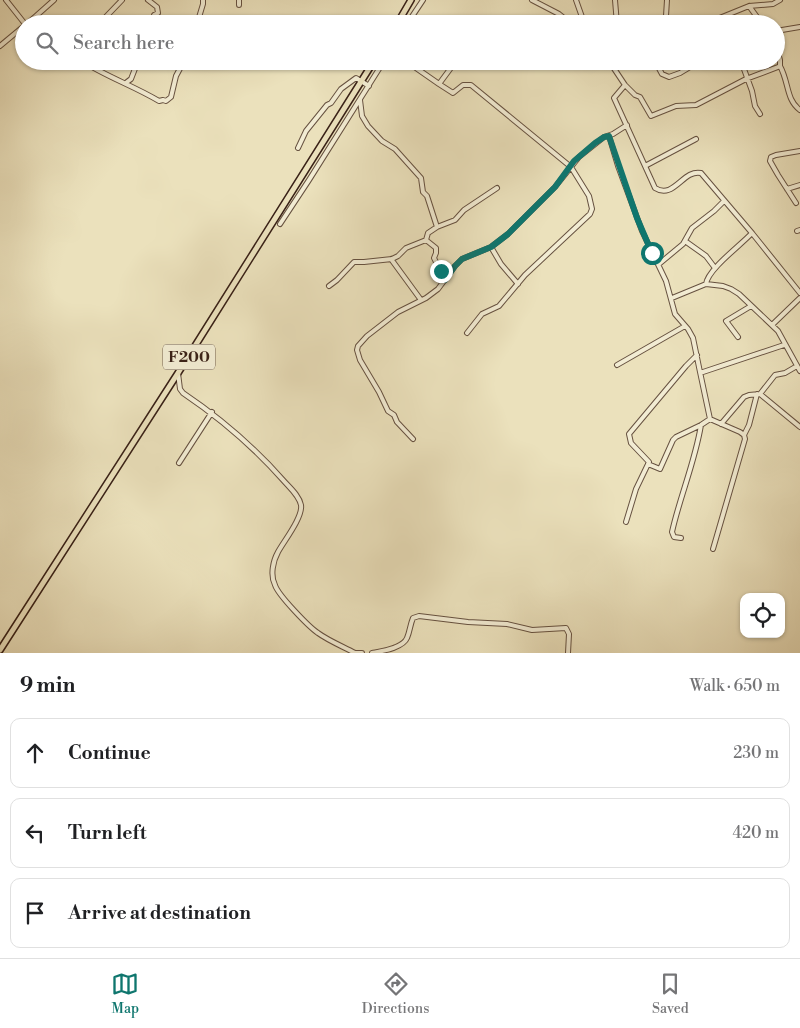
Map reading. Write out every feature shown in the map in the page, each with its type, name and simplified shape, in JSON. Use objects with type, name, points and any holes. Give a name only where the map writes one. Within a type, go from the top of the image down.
[{"type":"main road","points":[[402,15],[411,0]]},
{"type":"main road","name":"F200","points":[[0,650],[178,373],[368,70]]},
{"type":"street","points":[[6,0],[17,15]]},
{"type":"street","points":[[37,15],[54,0]]},
{"type":"street","points":[[108,15],[122,0]]},
{"type":"street","points":[[148,0],[156,7],[158,13],[154,15]]},
{"type":"street","points":[[200,15],[203,0]]},
{"type":"street","points":[[239,0],[239,5]]},
{"type":"street","points":[[413,15],[423,0]]},
{"type":"street","points":[[532,0],[560,15]]},
{"type":"street","points":[[576,0],[581,15]]},
{"type":"street","points":[[615,0],[617,15]]},
{"type":"street","points":[[666,15],[667,0]]},
{"type":"street","points":[[727,15],[749,6],[772,4],[780,0]]},
{"type":"street","points":[[749,6],[756,15]]},
{"type":"street","points":[[785,30],[800,27]]},
{"type":"street","points":[[0,46],[15,33]]},
{"type":"street","points":[[97,70],[126,82],[159,101],[166,101],[171,97],[179,70]]},
{"type":"street","points":[[126,82],[131,79],[134,70]]},
{"type":"street","points":[[280,224],[379,70]]},
{"type":"street","points":[[419,70],[453,94],[463,86],[471,85],[571,167],[589,196],[592,205],[590,214],[535,264],[499,306],[482,314],[467,332]]},
{"type":"street","points":[[439,84],[449,70]]},
{"type":"street","points":[[615,70],[625,85],[635,95],[640,97],[651,116],[676,106],[696,105],[746,78],[769,70]]},
{"type":"street","points":[[660,70],[662,74],[669,77],[685,70]]},
{"type":"street","points":[[744,70],[752,91],[755,106],[760,114]]},
{"type":"street","points":[[782,70],[788,85],[790,99],[800,110]]},
{"type":"street","points":[[298,148],[306,131],[327,105],[331,103],[340,89],[356,78],[369,86]]},
{"type":"street","points":[[625,85],[614,98],[655,188],[669,191],[692,173],[701,173],[800,293]]},
{"type":"street","points":[[360,100],[362,116],[368,126],[382,141],[395,149],[421,178],[423,192],[428,196],[437,227]]},
{"type":"street","points":[[413,439],[397,422],[394,415],[388,411],[360,360],[357,350],[358,346],[367,336],[390,318],[438,289],[462,259],[491,247],[533,211],[555,187],[574,161],[587,149],[604,137],[627,125]]},
{"type":"street","points":[[609,136],[637,218],[659,264],[672,298],[675,314],[690,331],[697,355],[710,419]]},
{"type":"street","points":[[644,166],[696,139]]},
{"type":"street","points":[[796,203],[771,165],[771,157],[800,151]]},
{"type":"street","points":[[787,189],[800,185]]},
{"type":"street","points":[[426,240],[428,233],[437,227],[455,220],[464,210],[497,188]]},
{"type":"street","points":[[659,264],[683,244],[692,228],[724,201]]},
{"type":"street","points":[[706,284],[708,277],[715,268],[752,233]]},
{"type":"street","points":[[329,286],[338,280],[354,262],[398,256],[406,248],[426,240]]},
{"type":"street","points":[[426,240],[436,248],[434,258],[445,280]]},
{"type":"street","points":[[685,241],[706,256],[715,268]]},
{"type":"street","points":[[491,247],[518,284]]},
{"type":"street","points":[[391,258],[421,300]]},
{"type":"street","points":[[672,298],[706,284],[731,289],[772,325],[783,338],[784,345],[800,371]]},
{"type":"street","points":[[796,288],[800,284]]},
{"type":"street","points":[[772,325],[800,298]]},
{"type":"street","points":[[738,337],[726,323],[726,320],[751,306]]},
{"type":"street","points":[[618,365],[684,326]]},
{"type":"street","points":[[700,372],[784,345]]},
{"type":"street","points":[[626,522],[636,489],[648,464],[648,459],[631,443],[629,434],[697,355]]},
{"type":"street","points":[[713,549],[744,435],[749,425],[758,394],[775,375],[785,373],[797,366]]},
{"type":"street","points":[[178,373],[180,389],[183,393],[212,412],[259,453],[292,490],[300,503],[301,508],[298,518],[277,553],[273,564],[274,585],[287,602],[317,633],[355,653],[362,653]]},
{"type":"street","points":[[721,424],[744,397],[758,394],[800,426]]},
{"type":"street","points":[[179,463],[212,412]]},
{"type":"street","points":[[648,464],[660,469],[672,440],[676,436],[702,425],[710,419]]},
{"type":"street","points":[[710,419],[744,435]]},
{"type":"street","points":[[681,538],[674,537],[672,532],[698,446],[702,425]]},
{"type":"street","points":[[372,653],[406,641],[413,618],[419,616],[468,622],[507,624],[532,630],[566,628],[570,634],[568,653]]},
{"type":"route","points":[[441,271],[445,280],[462,259],[491,247],[508,234],[555,187],[574,161],[595,143],[609,136],[637,218],[652,253]]}]
